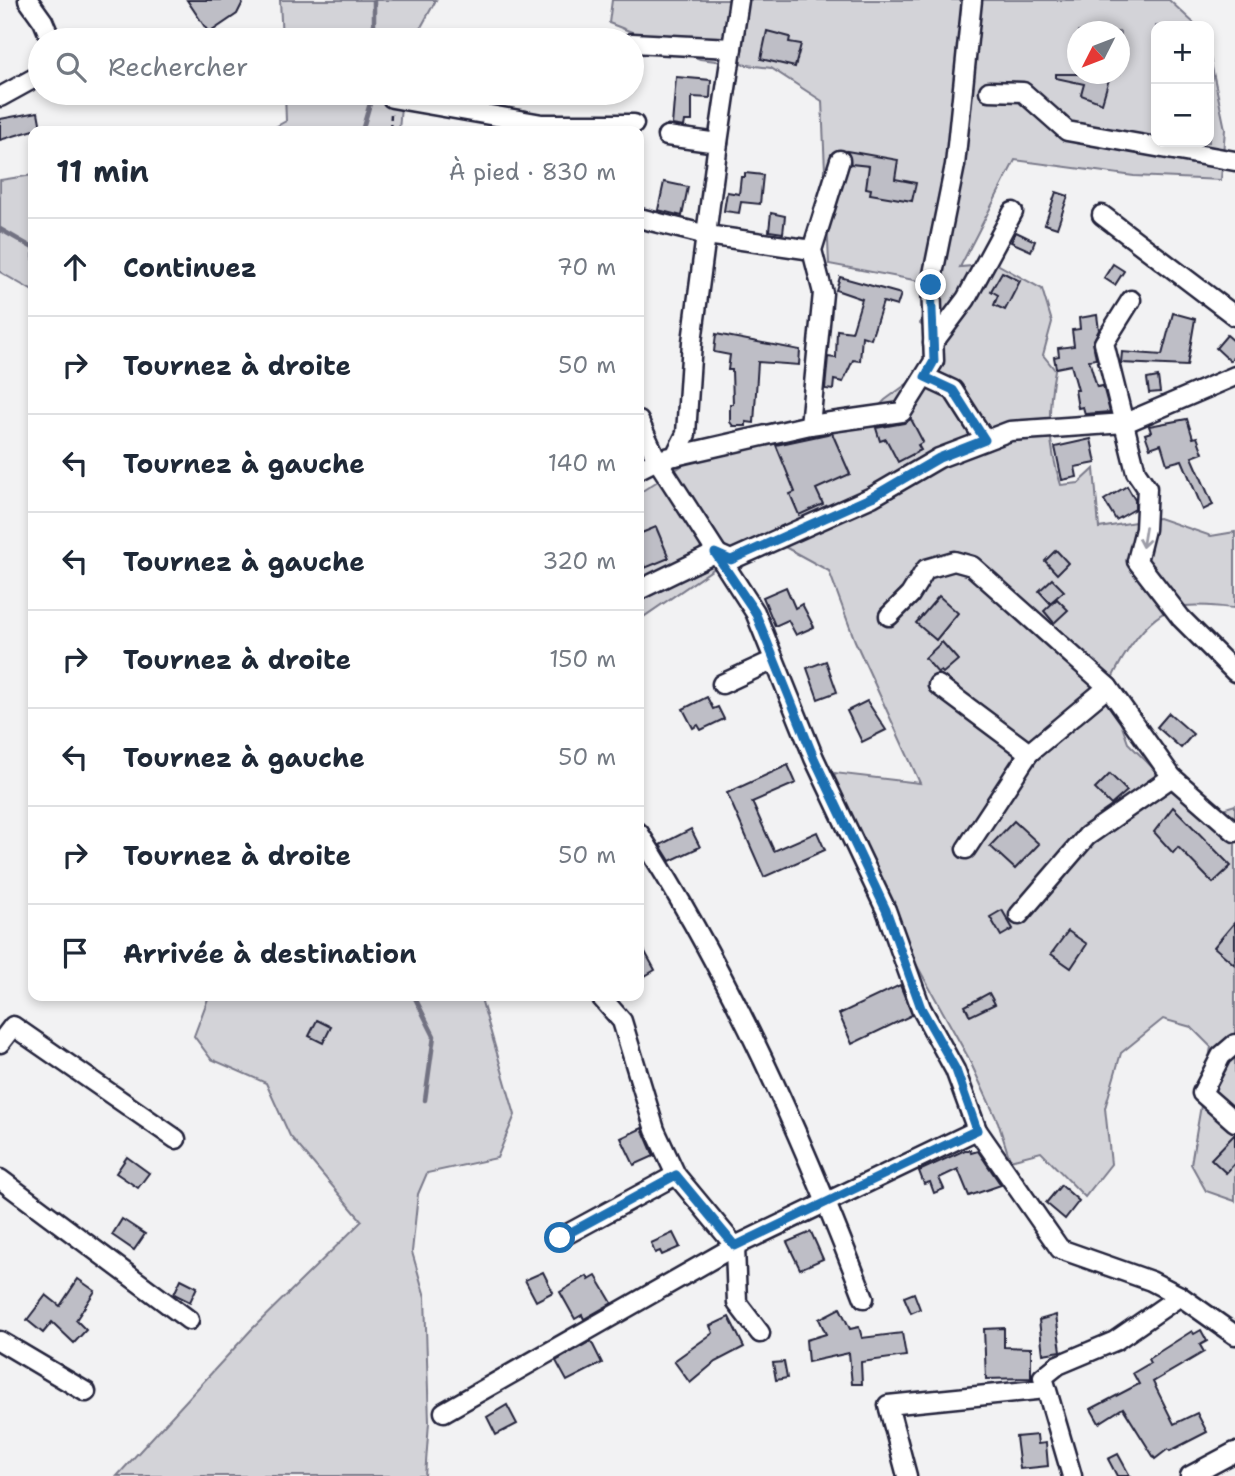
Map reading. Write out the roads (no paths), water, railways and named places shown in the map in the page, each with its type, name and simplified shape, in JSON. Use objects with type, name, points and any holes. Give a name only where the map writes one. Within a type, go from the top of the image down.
[{"type":"street","points":[[28,0],[46,28]]},
{"type":"street","points":[[666,458],[686,434],[692,342],[739,0]]},
{"type":"street","points":[[644,467],[666,458],[810,425],[902,412],[934,361],[931,285],[955,165],[972,0]]},
{"type":"street","points":[[644,44],[732,48]]},
{"type":"street","points":[[0,97],[28,82]]},
{"type":"street","points":[[989,92],[1023,92],[1067,131],[1235,161]]},
{"type":"street","points":[[427,105],[537,126]]},
{"type":"street","points":[[573,126],[634,124]]},
{"type":"street","points":[[667,136],[718,143]]},
{"type":"street","points":[[810,425],[823,293],[812,250],[840,160]]},
{"type":"street","points":[[933,343],[966,299],[1013,212]]},
{"type":"street","points":[[1102,215],[1235,316]]},
{"type":"street","points":[[644,219],[707,235],[812,250]]},
{"type":"street","points":[[1131,300],[1104,343],[1136,472],[1147,488],[1145,529],[1138,561],[1181,618],[1235,672]]},
{"type":"street","points":[[644,588],[715,553],[731,560],[872,497],[939,458],[1010,431],[1125,424],[1235,376]]},
{"type":"street","points":[[925,377],[953,390],[985,440]]},
{"type":"street","points":[[644,428],[666,458],[715,553],[755,612],[814,758],[886,910],[921,1008],[956,1070],[977,1130],[1060,1248],[1151,1281],[1180,1296],[1235,1335]]},
{"type":"street","points":[[889,616],[910,595],[926,569],[954,561],[972,566],[1108,687],[1172,777],[1235,832]]},
{"type":"street","points":[[722,684],[774,660]]},
{"type":"street","points":[[938,685],[1029,753]]},
{"type":"street","points":[[966,849],[1029,753],[1108,687]]},
{"type":"street","points":[[1019,915],[1087,836],[1172,777]]},
{"type":"street","points":[[644,842],[725,980],[827,1203],[863,1298]]},
{"type":"street","points":[[604,1001],[622,1021],[655,1130],[676,1175],[735,1246],[737,1303],[760,1333]]},
{"type":"street","points":[[0,1042],[13,1026],[176,1139]]},
{"type":"street","points":[[1235,1044],[1221,1056],[1202,1093],[1235,1122]]},
{"type":"street","points":[[444,1412],[735,1246],[977,1130]]},
{"type":"street","points":[[560,1238],[676,1175]]},
{"type":"street","points":[[0,1179],[189,1320]]},
{"type":"street","points":[[1072,1476],[1043,1377],[1058,1365],[1115,1341],[1180,1296]]},
{"type":"street","points":[[0,1340],[86,1392]]},
{"type":"street","points":[[907,1476],[888,1405],[1046,1389]]},
{"type":"street","points":[[1197,1474],[1235,1452]]},
{"type":"waterway","points":[[374,0],[374,28]]},
{"type":"waterway","points":[[363,126],[370,105]]},
{"type":"waterway","points":[[0,229],[28,245]]},
{"type":"waterway","points":[[416,1001],[434,1036],[425,1100]]}]
